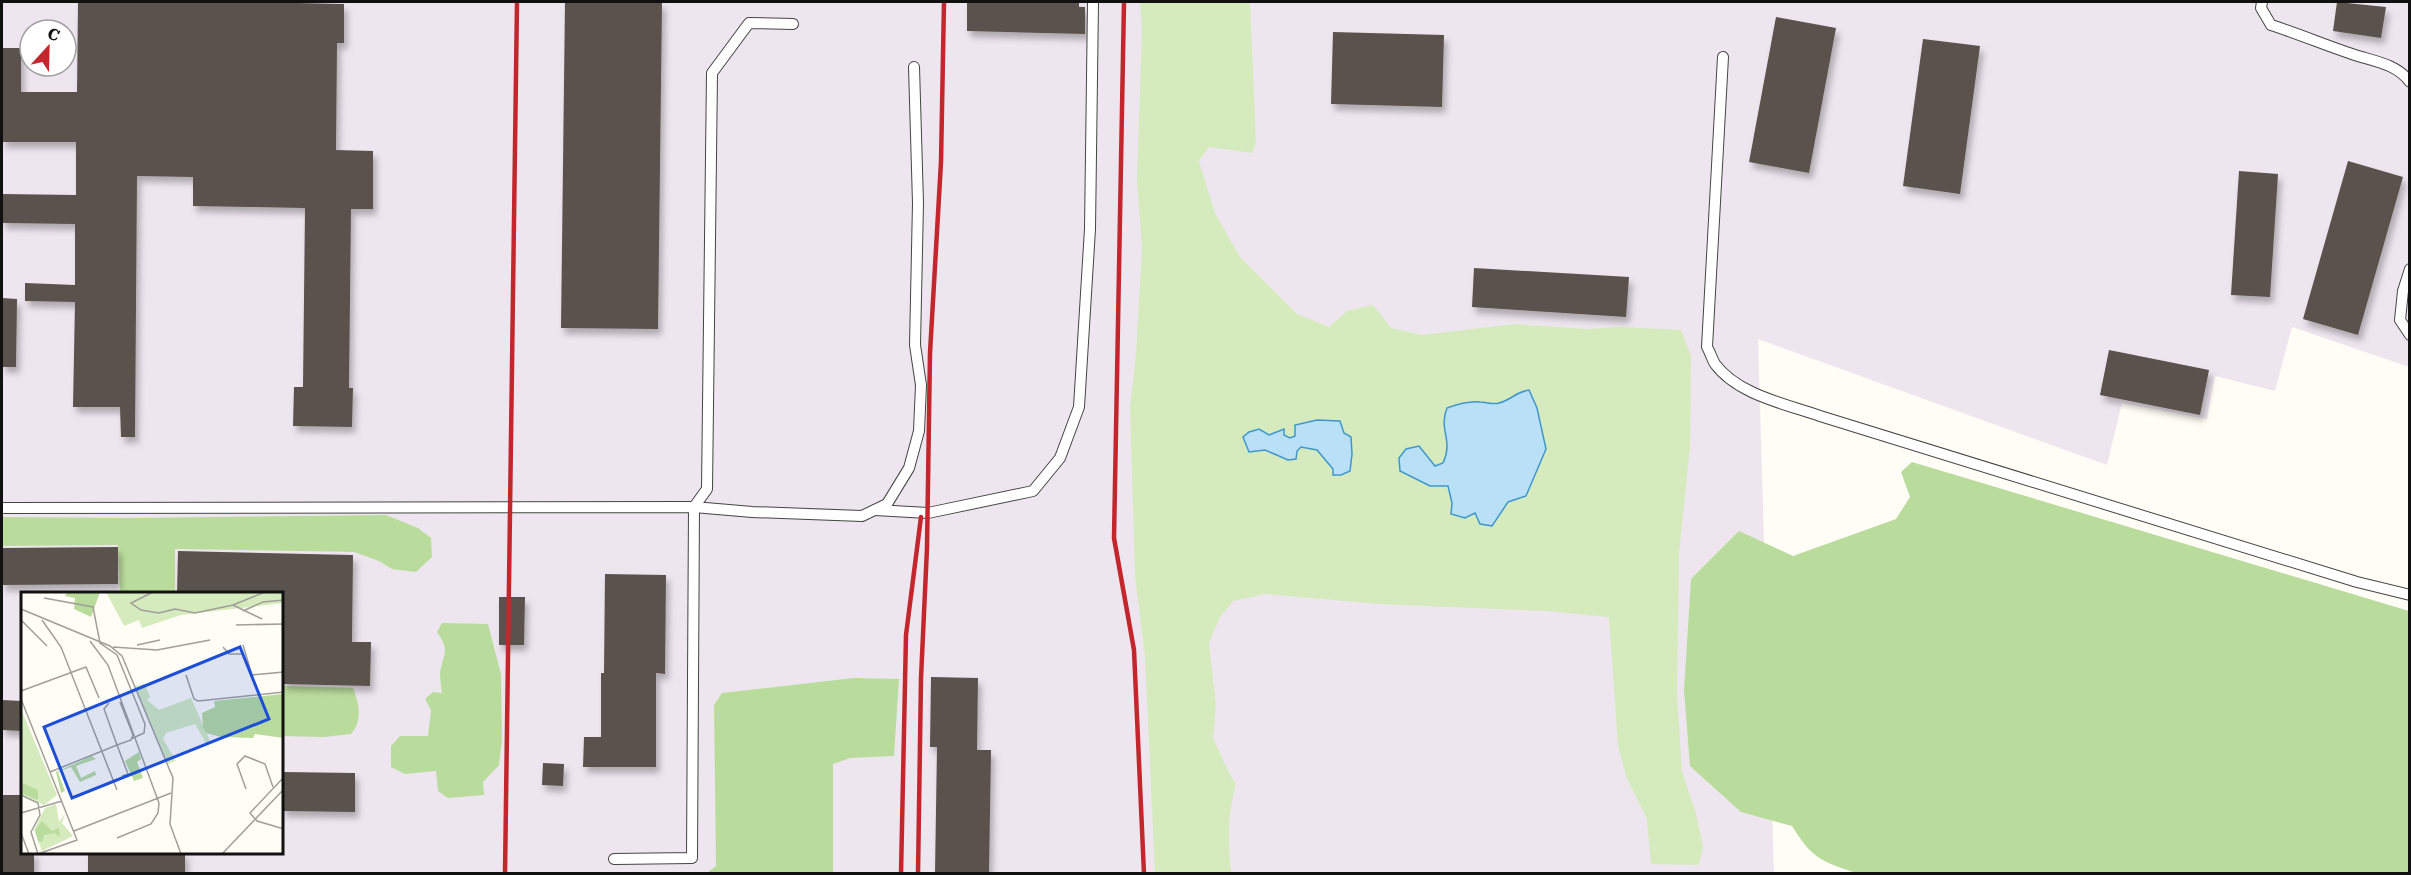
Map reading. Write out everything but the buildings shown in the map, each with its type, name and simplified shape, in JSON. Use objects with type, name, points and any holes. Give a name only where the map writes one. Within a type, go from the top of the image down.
[{"type":"lane","points":[[873,510],[928,513],[1033,491],[1060,458],[1079,407],[1090,229],[1093,2]]},
{"type":"lane","points":[[2262,2],[2261,8],[2271,26],[2382,62],[2404,74],[2409,82]]},
{"type":"lane","points":[[614,859],[692,858],[694,507],[707,489],[712,73],[749,22],[793,24]]},
{"type":"lane","points":[[1723,57],[1707,347],[1715,363],[1730,379],[1746,389],[1820,416],[2409,596]]},
{"type":"lane","points":[[2,508],[694,507],[752,512],[862,516],[887,504],[909,468],[919,431],[921,385],[915,345],[918,203],[914,67]]},
{"type":"lane","points":[[2409,268],[2403,291],[2400,320],[2409,335]]},
{"type":"shaded area","points":[[2,2],[2409,2],[2409,367],[2292,327],[2275,391],[2215,376],[2207,419],[2122,403],[2107,465],[1758,339],[1774,873],[2,874]]},
{"type":"green space","points":[[1140,2],[1250,2],[1256,142],[1252,153],[1209,147],[1199,161],[1215,213],[1240,257],[1297,314],[1329,327],[1347,311],[1373,305],[1391,328],[1422,335],[1515,324],[1587,329],[1621,327],[1681,330],[1691,356],[1690,448],[1679,553],[1677,694],[1682,772],[1696,813],[1703,847],[1699,865],[1651,864],[1647,819],[1627,779],[1618,746],[1609,617],[1546,611],[1380,604],[1265,594],[1233,601],[1220,617],[1209,643],[1216,706],[1213,738],[1236,784],[1229,828],[1231,873],[1155,873],[1145,656],[1135,577],[1130,407],[1136,355],[1142,248],[1137,181],[1142,29]]},
{"type":"green space","points":[[1912,462],[2409,611],[2409,873],[1856,873],[1818,857],[1805,845],[1792,826],[1741,812],[1690,766],[1684,690],[1691,579],[1739,531],[1793,556],[1896,519],[1910,497],[1901,472]]},
{"type":"green space","points":[[386,515],[418,528],[431,538],[432,557],[416,572],[392,569],[379,561],[354,552],[175,549],[175,592],[120,592],[118,545],[2,546],[2,517]]},
{"type":"green space","points":[[442,623],[488,624],[501,674],[502,739],[499,765],[483,782],[484,795],[448,798],[438,791],[436,771],[405,774],[391,767],[391,746],[400,736],[428,736],[431,710],[425,699],[433,692],[442,693],[440,673],[445,648],[437,632]]},
{"type":"green space","points":[[854,678],[899,679],[894,756],[850,758],[833,764],[833,873],[707,873],[716,866],[714,705],[722,693]]},
{"type":"green space","points":[[284,686],[353,688],[359,712],[355,729],[351,734],[324,737],[284,736]]},
{"type":"water","points":[[1529,390],[1537,408],[1546,449],[1526,496],[1508,502],[1492,526],[1480,524],[1475,513],[1465,518],[1451,514],[1452,503],[1448,486],[1430,486],[1400,471],[1399,458],[1406,449],[1419,446],[1435,466],[1443,463],[1447,448],[1444,423],[1447,408],[1471,402],[1497,404]]},
{"type":"water","points":[[1317,420],[1340,421],[1344,433],[1351,437],[1350,471],[1341,475],[1333,475],[1333,469],[1317,450],[1301,447],[1297,451],[1296,459],[1288,460],[1265,450],[1249,452],[1243,437],[1259,429],[1269,435],[1284,429],[1284,435],[1290,438],[1295,436],[1295,425]]},
{"type":"railway","points":[[505,874],[517,2]]},
{"type":"railway","points":[[918,874],[930,353],[941,162],[944,2]]},
{"type":"railway","points":[[1124,2],[1114,538],[1134,650],[1144,874]]},
{"type":"railway","points":[[901,874],[906,635],[921,517]]}]
